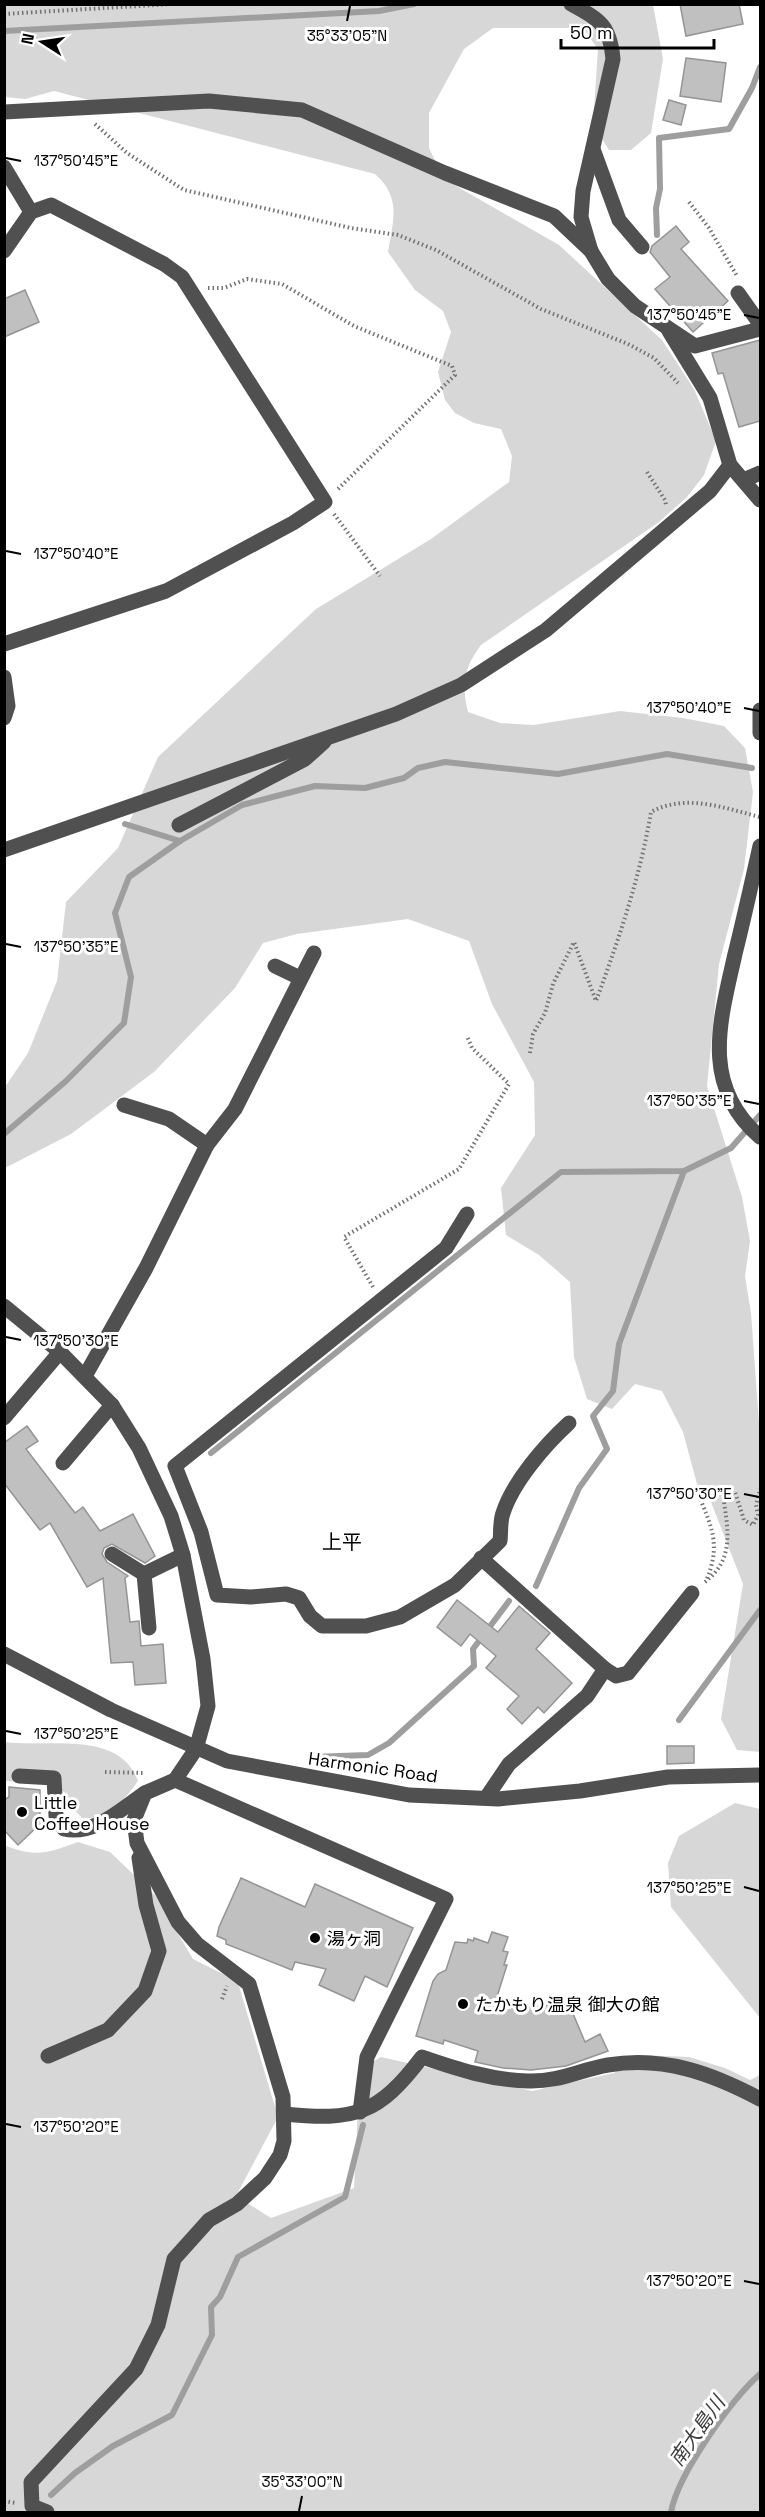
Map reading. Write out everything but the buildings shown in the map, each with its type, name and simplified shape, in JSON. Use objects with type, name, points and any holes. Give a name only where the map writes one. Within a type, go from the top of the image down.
[{"type":"street","points":[[571,4],[599,19],[611,38],[613,59],[583,190],[581,217],[591,251],[608,279],[635,306],[695,346],[760,329]]},
{"type":"street","points":[[4,112],[209,100],[302,110],[445,173],[554,216],[591,251]]},
{"type":"street","points":[[593,148],[619,220],[642,247]]},
{"type":"street","points":[[4,167],[31,212]]},
{"type":"street","points":[[4,251],[31,212],[51,205],[164,264],[182,277],[325,502],[293,523],[166,591],[4,644]]},
{"type":"street","points":[[739,288],[760,324]]},
{"type":"street","points":[[668,329],[710,398],[730,465],[746,479],[760,500]]},
{"type":"street","points":[[4,850],[396,714],[461,685],[546,630],[710,491],[730,465]]},
{"type":"street","points":[[746,479],[760,473]]},
{"type":"street","points":[[4,677],[8,706],[4,718]]},
{"type":"street","points":[[760,710],[760,733]]},
{"type":"street","points":[[179,825],[305,759],[329,737]]},
{"type":"street","points":[[760,846],[757,876],[721,1015],[718,1046],[724,1085],[733,1106],[745,1123],[760,1137]]},
{"type":"street","points":[[85,1376],[146,1268],[207,1145],[235,1109],[314,953]]},
{"type":"street","points":[[275,966],[300,978]]},
{"type":"street","points":[[124,1105],[169,1119],[207,1145]]},
{"type":"street","points":[[467,1214],[446,1248],[176,1466],[201,1532],[217,1595],[251,1597],[286,1594],[298,1598],[310,1616],[322,1626],[366,1626],[400,1617],[455,1585],[500,1540],[502,1515],[513,1488],[552,1438],[568,1423]]},
{"type":"street","points":[[4,1306],[60,1352],[85,1376],[112,1405],[139,1448],[171,1516],[183,1555],[203,1659],[208,1706],[195,1749],[175,1780],[145,1793],[93,1827],[77,1832],[64,1828],[56,1816],[54,1778],[19,1776]]},
{"type":"street","points":[[4,1418],[60,1352]]},
{"type":"street","points":[[63,1463],[112,1405]]},
{"type":"street","points":[[171,1516],[192,1508]]},
{"type":"street","points":[[112,1554],[144,1574]]},
{"type":"street","points":[[144,1574],[183,1555]]},
{"type":"street","points":[[481,1558],[604,1669],[616,1676],[628,1673],[692,1593]]},
{"type":"street","points":[[144,1574],[149,1628]]},
{"type":"street","name":"Harmonic Road","points":[[4,1654],[111,1710],[195,1749],[227,1761],[409,1796],[486,1798],[580,1791],[668,1777],[760,1774]]},
{"type":"street","points":[[486,1798],[509,1764],[586,1696],[604,1669]]},
{"type":"street","points":[[175,1780],[446,1899],[367,2057],[360,2112]]},
{"type":"street","points":[[48,2056],[108,2030],[145,1991],[159,1951],[146,1905],[134,1820],[145,1793]]},
{"type":"street","points":[[47,2512],[32,2505],[31,2482],[136,2368],[158,2325],[174,2259],[209,2220],[237,2204],[265,2178],[280,2155],[284,2141],[283,2097],[249,1984],[197,1944],[178,1922],[137,1843]]},
{"type":"street","points":[[285,2114],[335,2118],[360,2112],[399,2084],[422,2057],[481,2077],[528,2081],[551,2081],[605,2066],[642,2061],[682,2066],[726,2081],[760,2099]]},
{"type":"path","points":[[4,14],[172,4]]},
{"type":"path","points":[[76,107],[127,153],[184,190],[351,228],[398,235],[436,250],[541,309],[627,344],[654,358],[683,391]]},
{"type":"path","points":[[689,202],[709,228],[739,288]]},
{"type":"path","points":[[188,287],[224,288],[247,279],[282,284],[354,326],[452,366],[455,375],[325,502],[380,576]]},
{"type":"path","points":[[647,472],[665,500],[667,527]]},
{"type":"path","points":[[530,1053],[533,1034],[545,1013],[553,984],[574,942],[596,1001],[621,936],[644,851],[651,812],[667,803],[705,803],[760,817]]},
{"type":"path","points":[[381,1301],[344,1237],[459,1169],[508,1084],[472,1047],[467,1036]]},
{"type":"path","points":[[692,1593],[717,1573],[727,1550],[729,1531],[723,1496],[730,1491],[735,1492],[744,1520],[753,1525],[757,1520],[757,1495],[760,1489]]},
{"type":"path","points":[[697,1491],[716,1546],[713,1565],[705,1582]]},
{"type":"path","points":[[105,1772],[149,1773]]},
{"type":"shaded area","points":[[5,5],[653,5],[663,59],[651,133],[631,150],[609,150],[593,125],[598,49],[583,28],[493,28],[464,49],[429,113],[429,148],[444,179],[559,245],[662,340],[694,389],[716,441],[704,475],[687,497],[659,522],[481,645],[468,669],[465,693],[468,712],[500,723],[534,725],[620,711],[683,718],[724,726],[745,748],[753,792],[744,869],[719,964],[707,1086],[742,1197],[750,1241],[745,1276],[751,1313],[760,1437],[760,1752],[737,1750],[721,1719],[743,1584],[709,1497],[697,1484],[683,1432],[662,1391],[635,1384],[612,1409],[587,1399],[574,1357],[570,1282],[539,1255],[506,1235],[501,1188],[535,1135],[534,1082],[492,1004],[469,941],[408,919],[297,934],[263,943],[235,988],[154,1072],[71,1134],[5,1168],[5,1087],[28,1053],[57,981],[66,902],[118,848],[158,757],[316,609],[431,539],[509,482],[512,456],[501,429],[474,423],[455,413],[445,400],[438,372],[451,332],[443,311],[415,290],[388,252],[394,210],[389,192],[375,174],[54,91],[25,99],[5,97]]},
{"type":"shaded area","points":[[5,1742],[80,1744],[99,1747],[115,1754],[129,1765],[138,1781],[121,1802],[107,1813],[82,1818],[70,1805],[66,1793],[49,1784],[5,1781]]},
{"type":"shaded area","points":[[735,1803],[760,1809],[760,2018],[671,1907],[668,1863],[679,1836]]},
{"type":"shaded area","points":[[78,1842],[110,1852],[155,1895],[193,1959],[223,1974],[239,1986],[278,2117],[236,2196],[271,2218],[354,2188],[360,2069],[381,2057],[532,2091],[614,2073],[638,2055],[689,2057],[725,2068],[750,2080],[760,2075],[760,2512],[5,2512],[4,1845],[34,1853],[58,1849]]},
{"type":"waterway","points":[[4,31],[379,11],[414,4]]},
{"type":"waterway","points":[[657,235],[656,208],[660,189],[659,138],[729,129],[752,88],[760,67]]},
{"type":"waterway","points":[[4,1134],[66,1081],[124,1023],[131,977],[115,913],[129,877],[180,841],[242,805],[315,786],[365,788],[404,778],[418,768],[445,762],[558,774],[667,754],[752,768]]},
{"type":"waterway","points":[[125,824],[180,841]]},
{"type":"waterway","points":[[211,1453],[561,1172],[684,1171],[731,1148],[760,1115]]},
{"type":"waterway","points":[[536,1586],[579,1488],[607,1449],[593,1416],[613,1391],[619,1344],[684,1171]]},
{"type":"waterway","points":[[312,1757],[368,1755],[389,1743],[474,1666],[473,1649],[509,1601]]},
{"type":"waterway","points":[[679,1720],[760,1610]]},
{"type":"waterway","points":[[51,2495],[75,2473],[113,2446],[172,2415],[212,2335],[211,2307],[220,2297],[238,2257],[345,2197],[363,2125]]},
{"type":"waterway","name":"南大島川","points":[[671,2512],[684,2478],[707,2438],[735,2401],[760,2374]]},
{"type":"place","name":"Little Coffee House","points":[[22,1812]]},
{"type":"place","name":"湯ヶ洞","points":[[315,1938]]},
{"type":"place","name":"たかもり温泉 御大の館","points":[[463,2004]]},
{"type":"district","name":"上平","points":[[342,1542]]}]
